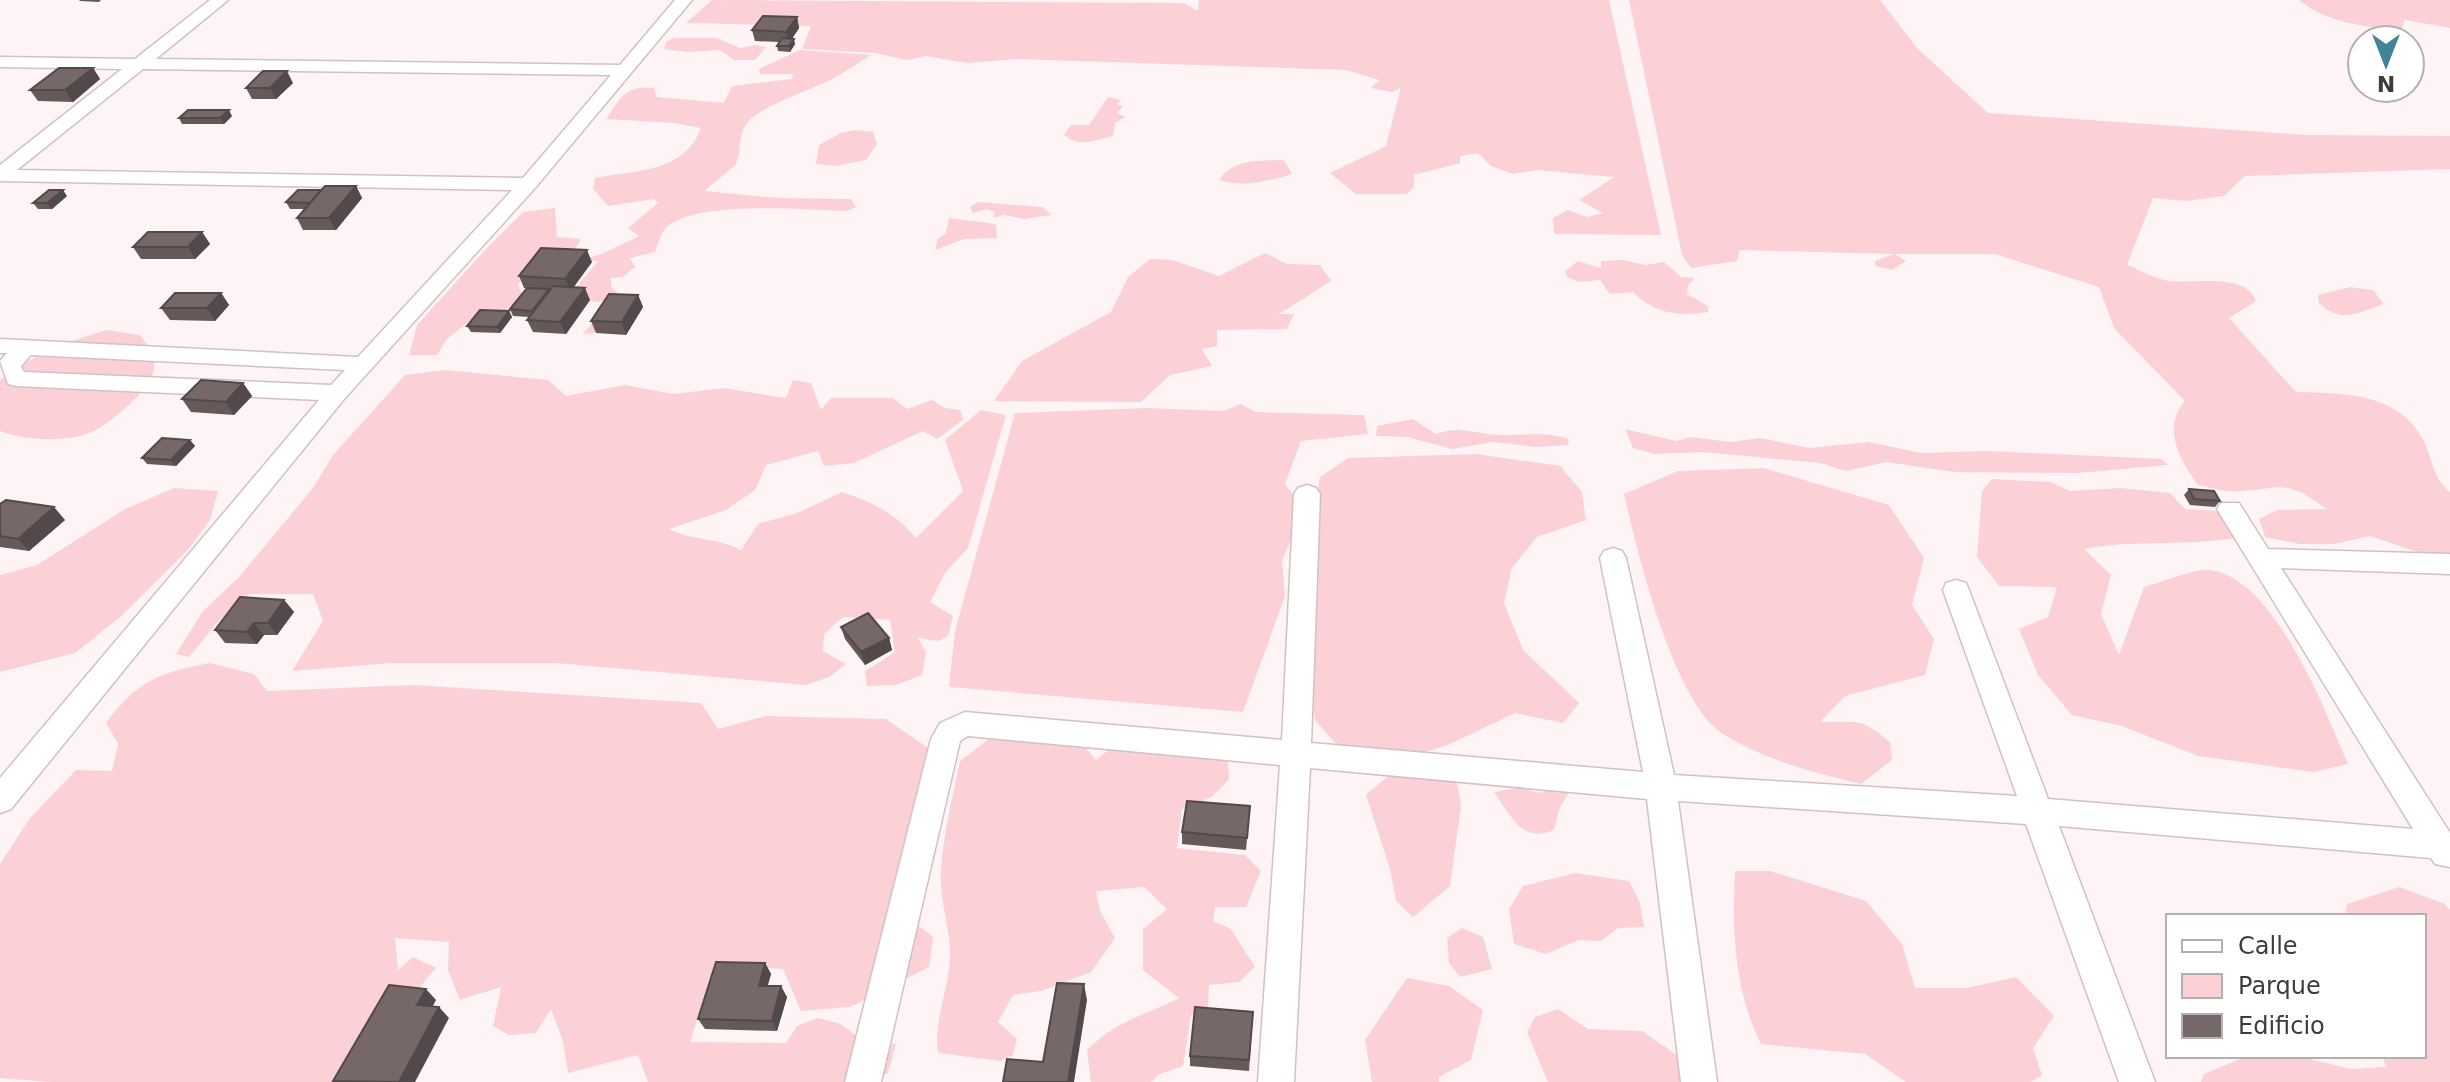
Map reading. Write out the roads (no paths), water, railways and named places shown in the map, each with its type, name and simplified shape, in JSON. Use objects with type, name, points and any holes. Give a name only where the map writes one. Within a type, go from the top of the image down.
[{"type":"street","points":[[0,175],[220,0]]},
{"type":"street","points":[[0,800],[337,393],[528,184],[684,0]]},
{"type":"street","points":[[0,62],[625,70]]},
{"type":"street","points":[[0,175],[528,184]]},
{"type":"street","points":[[0,346],[363,364]]},
{"type":"street","points":[[26,347],[9,365],[16,379],[337,393]]},
{"type":"street","points":[[1276,1082],[1296,754],[1307,494]]},
{"type":"street","points":[[2230,509],[2446,853]]},
{"type":"street","points":[[1613,558],[1661,787],[1699,1082]]},
{"type":"street","points":[[2259,558],[2450,564]]},
{"type":"street","points":[[1956,590],[2137,1082]]},
{"type":"street","points":[[863,1082],[946,739],[957,726],[973,723],[1661,787],[2037,811],[2446,853]]}]
